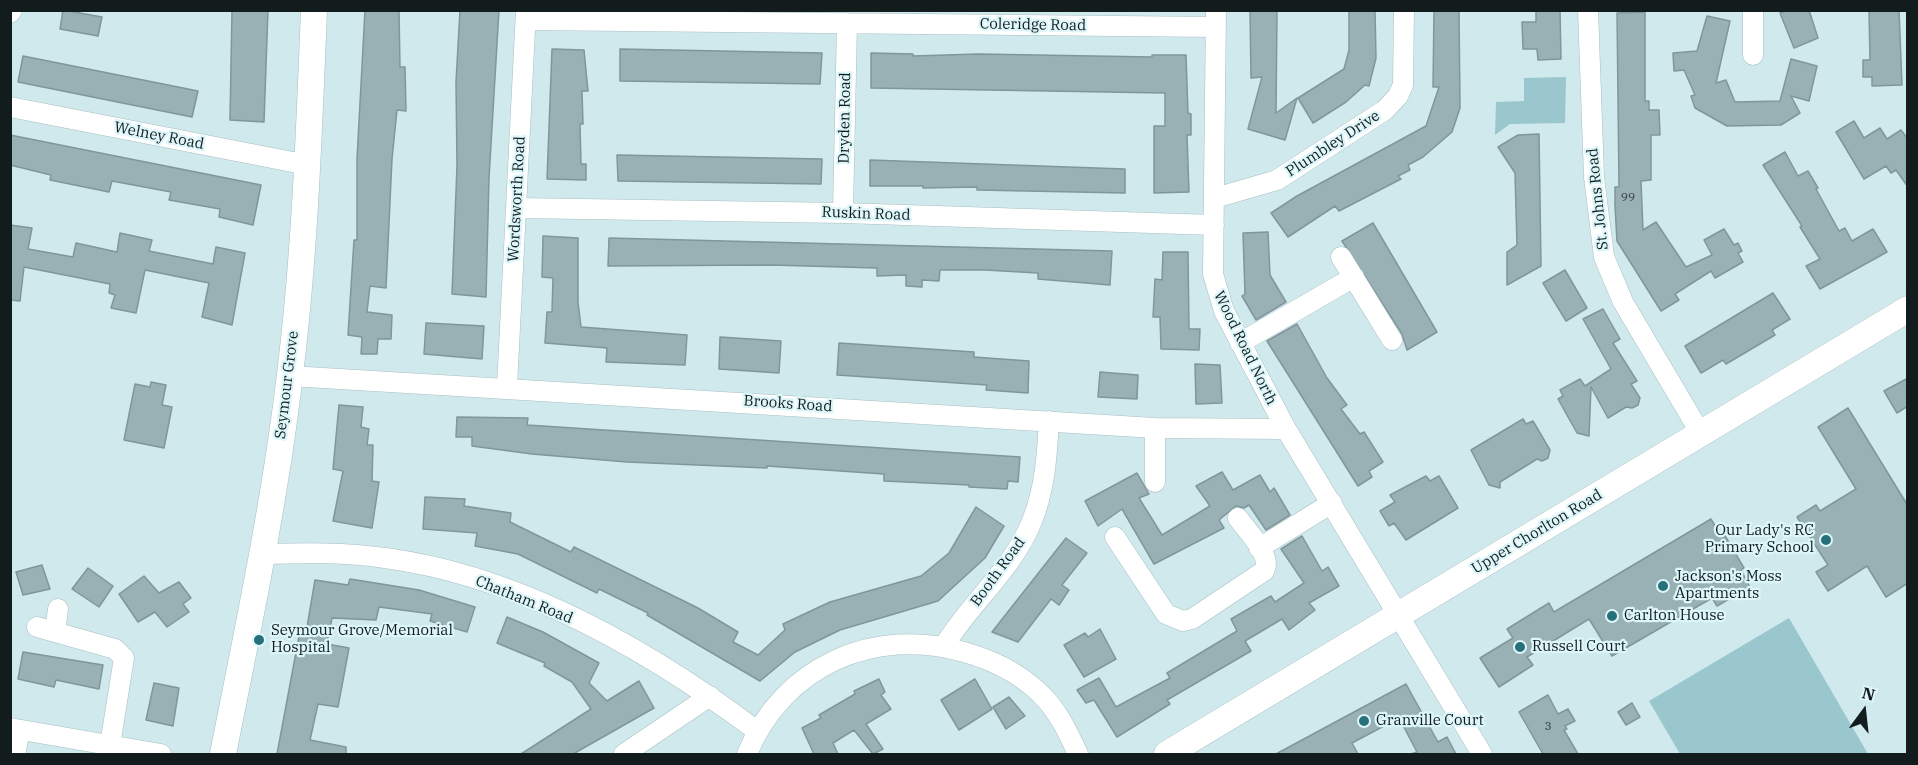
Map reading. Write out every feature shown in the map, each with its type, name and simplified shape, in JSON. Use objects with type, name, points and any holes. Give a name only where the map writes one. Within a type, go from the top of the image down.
[{"type":"main road","name":"Seymour Grove","points":[[223,754],[263,554],[290,376],[303,244],[314,10]]},
{"type":"main road","name":"Upper Chorlton Road","points":[[1167,754],[1908,309]]},
{"type":"street","name":"Plumbley Drive","points":[[1215,198],[1277,180],[1385,110],[1398,96],[1403,85],[1404,10]]},
{"type":"street","name":"St. Johns Road","points":[[1588,10],[1594,177],[1604,256],[1623,302],[1701,434]]},
{"type":"street","points":[[1753,10],[1753,55]]},
{"type":"street","name":"Coleridge Road","points":[[526,15],[847,23],[872,17],[1216,19]]},
{"type":"street","name":"Wordsworth Road","points":[[507,387],[526,15]]},
{"type":"street","name":"Wood Road North","points":[[1216,19],[1213,274],[1216,291],[1240,343],[1286,429],[1482,754]]},
{"type":"street","name":"Dryden Road","points":[[843,213],[847,23]]},
{"type":"street","name":"Welney Road","points":[[10,107],[308,165]]},
{"type":"street","name":"Ruskin Road","points":[[517,208],[843,213],[1214,225]]},
{"type":"street","points":[[1341,257],[1392,340]]},
{"type":"street","points":[[1240,343],[1354,278]]},
{"type":"street","name":"Brooks Road","points":[[290,376],[507,387],[1155,428],[1286,429]]},
{"type":"street","name":"Booth Road","points":[[944,646],[1011,559],[1031,523],[1046,463],[1049,421]]},
{"type":"street","points":[[1155,428],[1155,482]]},
{"type":"street","points":[[1259,548],[1332,503]]},
{"type":"street","points":[[1115,537],[1166,614],[1183,621],[1192,619],[1264,572],[1267,561],[1238,518]]},
{"type":"street","name":"Chatham Road","points":[[263,554],[326,553],[386,558],[445,570],[490,584],[540,603],[616,640],[710,696],[756,731]]},
{"type":"street","points":[[58,609],[46,630],[115,649],[124,658],[110,745]]},
{"type":"street","points":[[747,754],[756,731],[772,708],[816,671],[841,657],[879,645],[896,643],[944,646],[1002,666],[1025,681],[1048,703],[1065,726],[1078,754]]},
{"type":"street","points":[[624,754],[710,696]]},
{"type":"street","points":[[15,754],[15,729],[161,754]]},
{"type":"shaded area","points":[[1566,77],[1565,123],[1510,124],[1495,135],[1496,102],[1524,101],[1524,78]]},
{"type":"shaded area","points":[[1789,618],[1868,754],[1680,754],[1649,701]]},
{"type":"building","points":[[63,10],[102,17],[98,36],[60,29]]},
{"type":"building","points":[[232,10],[268,10],[264,122],[230,120]]},
{"type":"building","points":[[365,10],[399,10],[400,67],[405,67],[406,111],[397,110],[392,159],[386,288],[370,286],[367,312],[392,315],[391,339],[378,339],[377,354],[361,354],[362,337],[348,335],[354,240],[357,240],[357,159]]},
{"type":"building","points":[[460,10],[499,10],[489,178],[486,297],[452,294],[457,166],[456,82]]},
{"type":"building","points":[[1250,10],[1277,10],[1276,113],[1297,98],[1285,140],[1248,129],[1262,77],[1251,78]]},
{"type":"building","points":[[1349,10],[1375,10],[1376,58],[1369,86],[1365,85],[1346,102],[1313,123],[1298,98],[1344,69],[1349,50]]},
{"type":"building","points":[[1434,10],[1459,10],[1460,108],[1452,132],[1423,157],[1408,165],[1410,170],[1398,176],[1401,179],[1339,211],[1335,206],[1288,237],[1271,213],[1297,196],[1426,126],[1439,87],[1433,87]]},
{"type":"building","points":[[1536,10],[1560,10],[1561,59],[1538,60],[1537,49],[1523,49],[1522,22],[1536,22]]},
{"type":"building","points":[[1789,10],[1809,10],[1818,38],[1794,48],[1780,13]]},
{"type":"building","points":[[1869,10],[1899,10],[1902,85],[1872,86],[1872,77],[1863,77],[1863,60],[1870,60]]},
{"type":"building","points":[[1645,12],[1645,101],[1649,101],[1649,110],[1659,110],[1660,135],[1651,135],[1651,180],[1641,181],[1643,230],[1656,222],[1686,267],[1712,255],[1704,240],[1724,229],[1734,245],[1738,243],[1742,251],[1738,253],[1743,262],[1715,278],[1711,271],[1675,294],[1679,300],[1661,311],[1617,241],[1615,206],[1615,187],[1619,187],[1617,13]]},
{"type":"building","points":[[1707,16],[1730,21],[1716,83],[1726,80],[1735,102],[1780,101],[1791,59],[1817,66],[1809,101],[1791,96],[1800,113],[1781,125],[1727,126],[1695,108],[1691,96],[1695,95],[1684,70],[1674,71],[1673,53],[1697,51]]},
{"type":"building","points":[[552,49],[584,50],[588,91],[582,91],[583,124],[580,124],[581,164],[586,164],[586,180],[547,179]]},
{"type":"building","points":[[620,49],[822,53],[820,84],[620,81]]},
{"type":"building","points":[[871,53],[913,54],[913,56],[978,54],[1152,57],[1152,55],[1186,55],[1188,113],[1191,114],[1191,135],[1187,135],[1189,192],[1154,193],[1154,126],[1165,126],[1165,93],[871,88]]},
{"type":"building","points":[[23,56],[198,91],[192,117],[18,82]]},
{"type":"building","points":[[1854,121],[1864,138],[1880,128],[1887,139],[1901,130],[1908,139],[1908,187],[1896,170],[1891,173],[1886,166],[1864,179],[1836,132]]},
{"type":"building","points":[[1539,134],[1541,266],[1507,285],[1507,252],[1517,245],[1515,173],[1498,147],[1518,135]]},
{"type":"building","points":[[10,135],[261,185],[253,225],[219,217],[220,209],[169,200],[171,192],[112,181],[109,192],[50,180],[51,175],[10,165]]},
{"type":"building","points":[[1785,152],[1798,176],[1808,171],[1839,231],[1845,228],[1852,241],[1873,229],[1887,252],[1820,289],[1806,266],[1820,259],[1763,165]]},
{"type":"building","points":[[617,155],[822,159],[821,184],[618,181]]},
{"type":"building","points":[[870,160],[1125,169],[1125,193],[977,190],[977,187],[870,186]]},
{"type":"building","points":[[1373,223],[1437,332],[1407,350],[1402,334],[1342,241]]},
{"type":"building","points":[[10,225],[32,228],[28,249],[73,257],[76,243],[117,252],[120,233],[152,240],[149,251],[213,264],[216,247],[245,253],[232,325],[202,317],[209,283],[145,270],[136,313],[111,308],[115,295],[109,293],[110,284],[24,267],[20,301],[10,300]]},
{"type":"building","points":[[1268,232],[1270,275],[1286,302],[1256,320],[1242,296],[1245,294],[1243,233]]},
{"type":"building","points":[[543,236],[578,238],[578,302],[581,327],[687,335],[685,365],[606,362],[607,348],[545,343],[547,312],[552,312],[553,278],[542,277]]},
{"type":"building","points":[[609,238],[1112,251],[1110,285],[1038,279],[1038,273],[985,270],[940,270],[939,281],[922,280],[922,287],[906,286],[906,275],[877,276],[877,268],[771,265],[608,266]]},
{"type":"building","points":[[1163,252],[1188,252],[1189,329],[1200,329],[1199,350],[1161,349],[1160,317],[1153,317],[1155,279],[1162,280]]},
{"type":"building","points":[[1565,270],[1587,308],[1566,321],[1543,283]]},
{"type":"building","points":[[1773,293],[1790,319],[1772,330],[1775,335],[1726,364],[1723,360],[1701,373],[1685,346]]},
{"type":"building","points":[[1603,309],[1620,339],[1613,343],[1637,381],[1631,384],[1640,398],[1638,405],[1632,408],[1626,407],[1608,418],[1591,387],[1589,436],[1577,433],[1558,399],[1563,396],[1560,390],[1580,379],[1585,386],[1611,369],[1583,319]]},
{"type":"building","points":[[426,323],[484,326],[482,359],[424,354]]},
{"type":"building","points":[[1297,324],[1327,378],[1347,405],[1341,409],[1360,434],[1364,432],[1383,462],[1369,471],[1372,477],[1358,486],[1267,341]]},
{"type":"building","points":[[720,337],[781,341],[779,373],[719,369]]},
{"type":"building","points":[[839,343],[974,352],[974,357],[1029,361],[1028,393],[986,390],[987,385],[837,375]]},
{"type":"building","points":[[1195,364],[1220,365],[1222,403],[1196,404]]},
{"type":"building","points":[[1100,372],[1138,375],[1137,399],[1098,397]]},
{"type":"building","points":[[1908,378],[1908,406],[1897,413],[1884,391]]},
{"type":"building","points":[[151,382],[166,385],[162,405],[172,407],[164,448],[124,440],[135,384],[150,387]]},
{"type":"building","points":[[339,405],[363,407],[361,427],[369,429],[367,445],[373,445],[372,481],[379,482],[372,528],[333,521],[343,471],[333,469]]},
{"type":"building","points":[[1848,408],[1908,506],[1908,583],[1886,597],[1867,566],[1828,591],[1816,572],[1828,565],[1797,517],[1816,505],[1820,511],[1856,489],[1818,427]]},
{"type":"building","points":[[457,417],[528,418],[527,425],[1020,457],[1018,482],[1008,481],[1007,489],[969,487],[969,485],[884,481],[884,474],[767,466],[767,468],[627,462],[532,454],[472,446],[472,437],[456,437]]},
{"type":"building","points":[[1523,419],[1526,424],[1533,421],[1550,450],[1548,458],[1542,461],[1537,459],[1500,482],[1500,488],[1489,485],[1471,450]]},
{"type":"building","points":[[1222,472],[1233,490],[1260,475],[1270,492],[1274,488],[1290,515],[1266,530],[1249,505],[1244,508],[1236,506],[1219,520],[1224,528],[1154,564],[1122,509],[1098,526],[1085,501],[1137,473],[1149,494],[1139,498],[1162,535],[1210,506],[1196,486]]},
{"type":"building","points":[[1426,476],[1430,481],[1439,476],[1458,508],[1406,540],[1394,523],[1389,526],[1380,511],[1395,502],[1390,495]]},
{"type":"building","points":[[425,497],[465,499],[464,506],[511,513],[510,522],[571,552],[574,547],[698,608],[738,632],[733,642],[758,655],[785,630],[783,624],[830,602],[921,576],[949,553],[976,507],[1004,526],[985,558],[938,601],[840,630],[795,652],[760,681],[647,615],[648,613],[599,589],[597,593],[518,554],[475,546],[477,533],[423,529]]},
{"type":"building","points":[[1711,519],[1721,536],[1724,534],[1744,568],[1741,570],[1750,587],[1717,606],[1712,598],[1612,656],[1589,619],[1527,657],[1533,665],[1499,687],[1480,658],[1513,638],[1507,629],[1549,603],[1554,612]]},
{"type":"building","points":[[1302,536],[1322,571],[1328,567],[1339,586],[1309,603],[1315,610],[1289,630],[1282,619],[1245,641],[1251,651],[1167,700],[1170,704],[1117,737],[1094,700],[1086,703],[1077,690],[1099,678],[1116,707],[1170,678],[1167,673],[1237,631],[1231,619],[1271,596],[1275,602],[1304,583],[1281,549]]},
{"type":"building","points":[[1066,538],[1087,553],[1062,585],[1069,590],[1059,605],[1051,599],[1018,642],[992,632]]},
{"type":"building","points":[[42,565],[50,589],[23,595],[16,572]]},
{"type":"building","points":[[88,568],[113,586],[99,607],[72,589]]},
{"type":"building","points":[[144,576],[159,593],[179,582],[191,598],[183,604],[189,612],[167,627],[155,612],[138,622],[119,594]]},
{"type":"building","points":[[350,579],[419,590],[475,607],[467,632],[430,621],[432,614],[379,607],[376,620],[332,618],[327,644],[349,648],[338,707],[318,704],[310,740],[346,747],[346,754],[277,754],[300,631],[306,633],[315,580],[348,585]]},
{"type":"building","points":[[507,617],[543,632],[599,663],[589,683],[607,701],[639,681],[654,708],[573,754],[521,754],[591,709],[572,682],[544,666],[545,663],[497,643]]},
{"type":"building","points":[[1100,629],[1116,659],[1084,677],[1064,645],[1085,633],[1088,637]]},
{"type":"building","points":[[23,652],[103,665],[99,689],[56,680],[54,687],[18,679]]},
{"type":"building","points":[[879,679],[885,692],[881,695],[891,709],[866,724],[883,749],[873,754],[854,730],[833,743],[838,754],[814,754],[802,728],[821,718],[819,715],[855,694],[854,691]]},
{"type":"building","points":[[975,679],[992,709],[959,730],[941,700]]},
{"type":"building","points":[[154,683],[179,688],[173,726],[146,720]]},
{"type":"building","name":"Granville Court","points":[[1406,684],[1438,742],[1447,737],[1456,754],[1411,754],[1417,752],[1399,718],[1352,743],[1358,754],[1276,754]]},
{"type":"building","points":[[1548,695],[1558,714],[1568,709],[1575,721],[1565,726],[1567,729],[1564,730],[1578,754],[1543,754],[1519,712]]},
{"type":"building","points":[[1009,697],[1025,716],[1006,729],[993,707]]},
{"type":"building","points":[[1632,703],[1640,717],[1626,725],[1618,712]]},
{"type":"place","name":"Our Lady's RC Primary School","points":[[1826,540]]},
{"type":"place","name":"Jackson's Moss Apartments","points":[[1663,586]]},
{"type":"place","name":"Carlton House","points":[[1612,616]]},
{"type":"place","name":"Seymour Grove/Memorial Hospital","points":[[259,640]]},
{"type":"place","name":"Russell Court","points":[[1520,647]]},
{"type":"place","name":"Granville Court","points":[[1364,721]]}]
